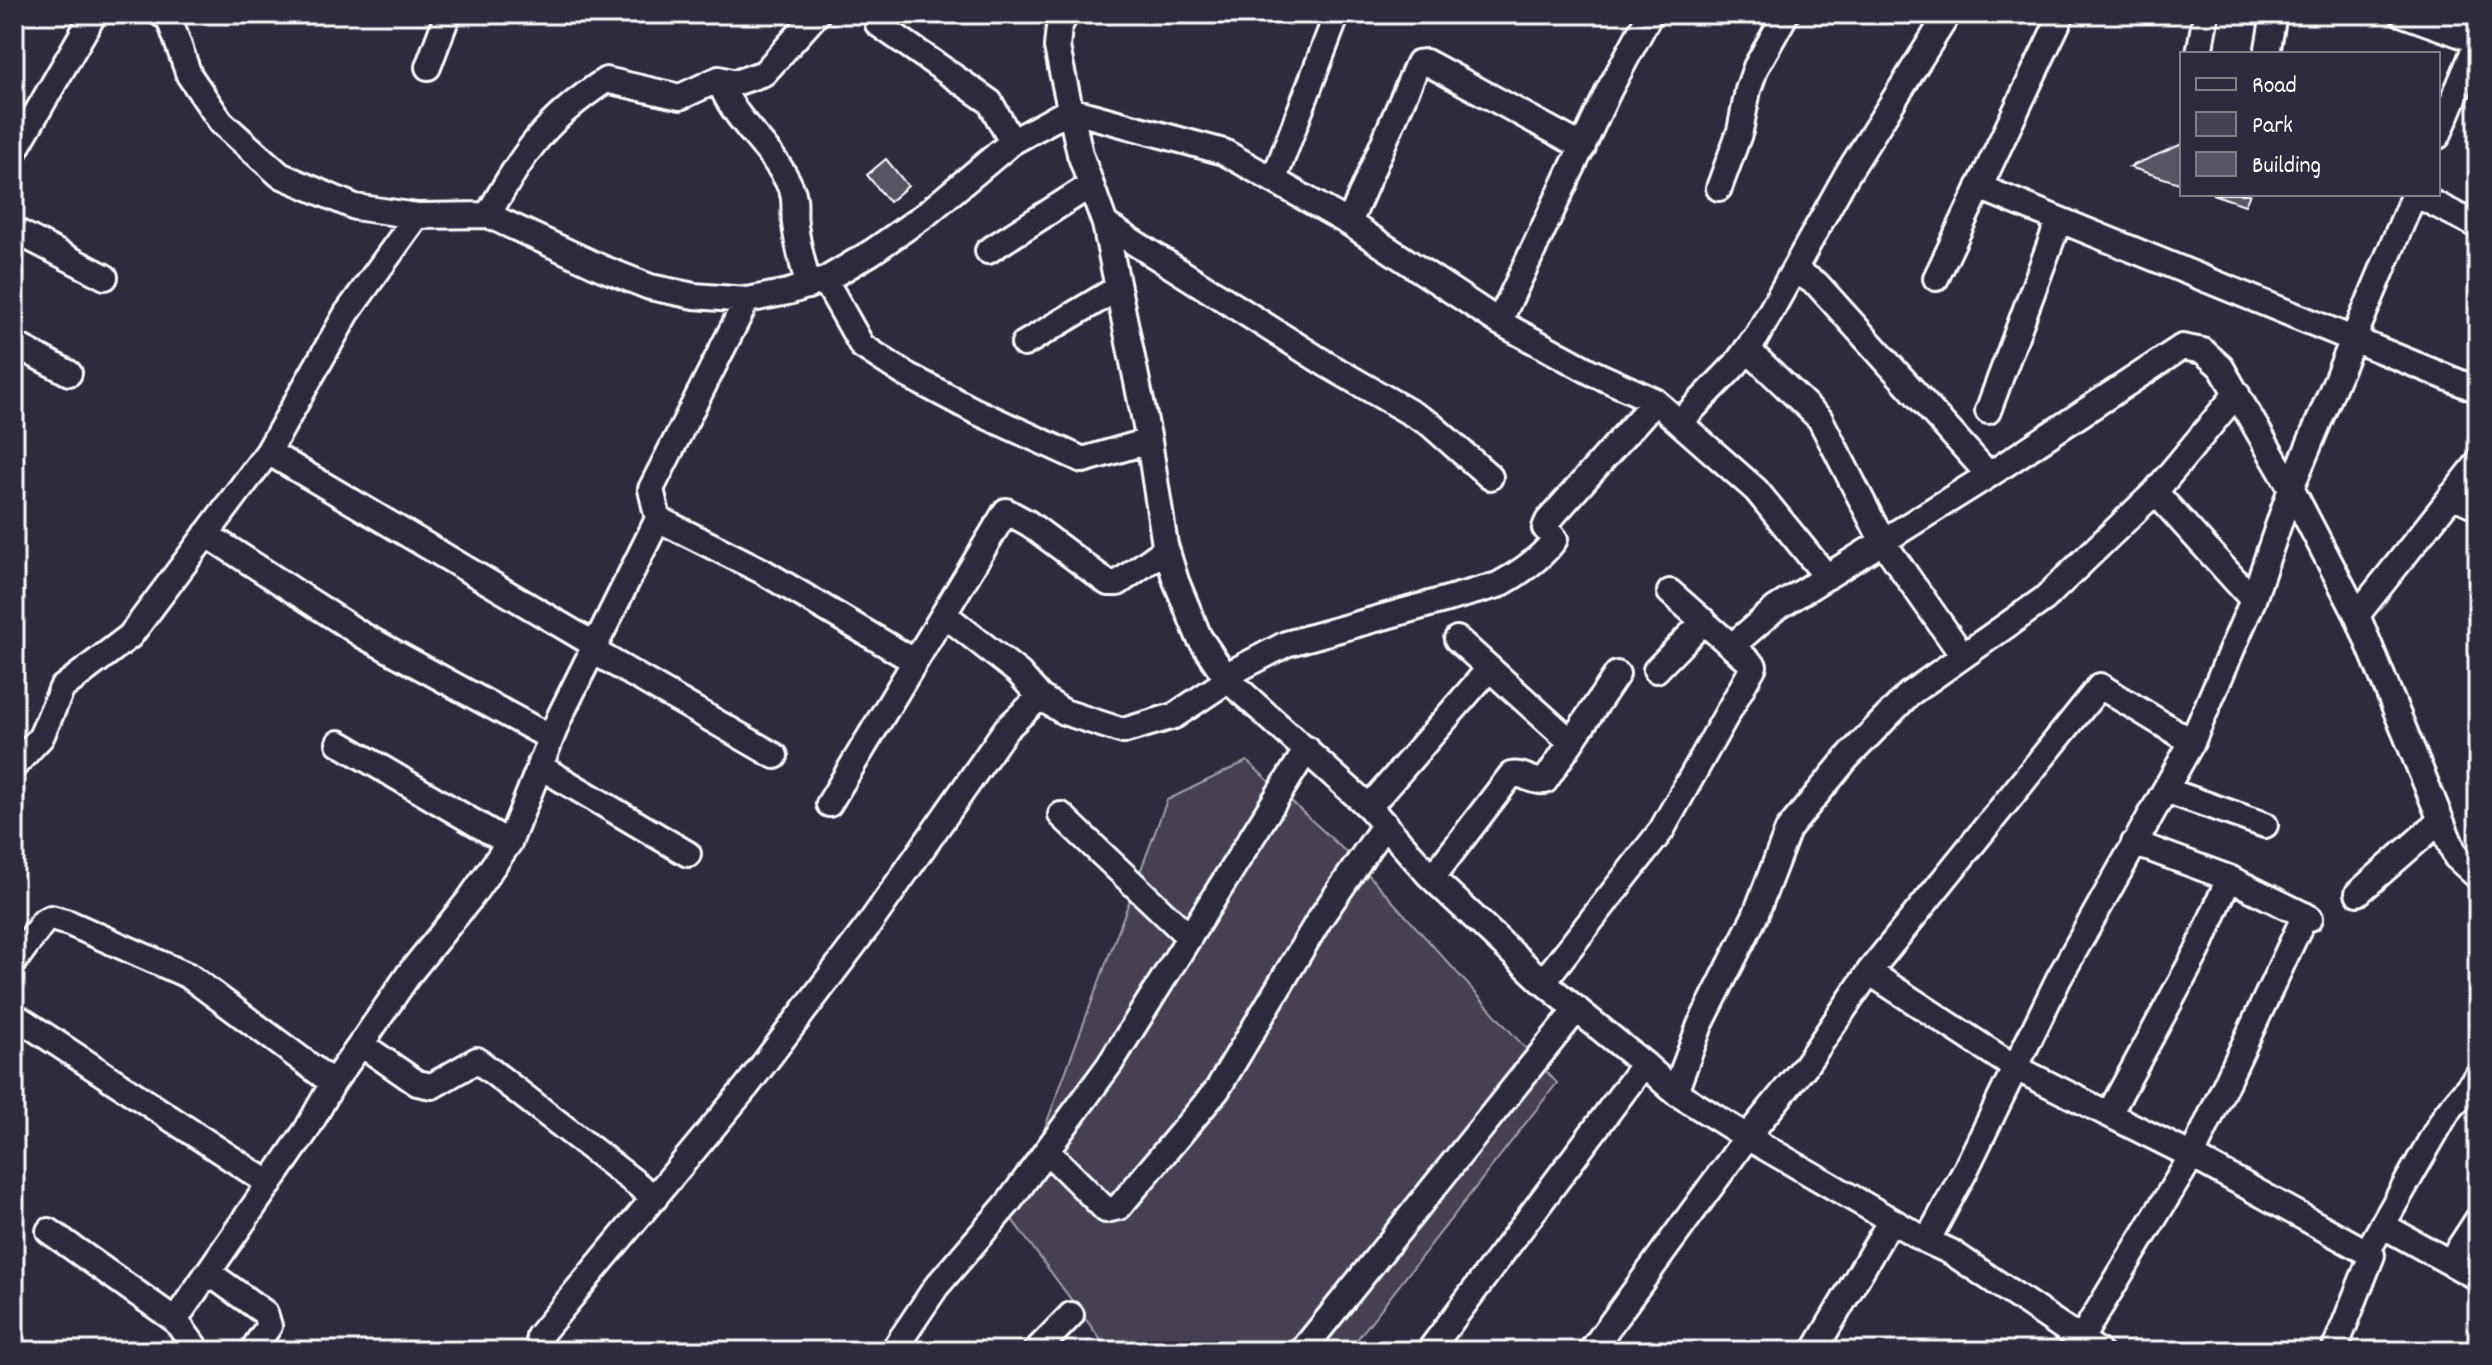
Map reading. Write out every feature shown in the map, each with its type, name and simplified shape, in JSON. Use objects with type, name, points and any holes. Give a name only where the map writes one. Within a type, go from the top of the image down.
[{"type":"street","points":[[14,152],[22,121],[94,14]]},
{"type":"street","points":[[428,67],[448,14]]},
{"type":"street","points":[[488,215],[527,148],[576,100],[606,80],[680,97],[719,79],[735,83],[764,73],[817,14]]},
{"type":"street","points":[[1066,14],[1059,27],[1057,47],[1080,154],[1105,224],[1149,441],[1166,549],[1199,637],[1227,678],[1377,816],[1432,878],[1543,982],[1675,1092],[1747,1137],[1951,1252],[2089,1346],[2192,1156],[2307,916],[2229,878],[2134,843]]},
{"type":"street","points":[[1274,179],[1337,14]]},
{"type":"street","points":[[1499,322],[1609,90],[1650,14]]},
{"type":"street","points":[[1719,188],[1740,131],[1752,79],[1786,14]]},
{"type":"street","points":[[1680,422],[1757,336],[1846,176],[1948,14]]},
{"type":"street","points":[[1936,278],[2062,14]]},
{"type":"street","points":[[2199,52],[2206,14]]},
{"type":"street","points":[[2267,52],[2274,14]]},
{"type":"street","points":[[2403,14],[2478,41],[2440,131]]},
{"type":"street","points":[[167,15],[189,75],[221,122],[280,175],[355,207],[417,216],[488,215],[650,287],[694,296],[747,300],[816,283],[872,252],[925,215],[1012,142],[1070,110],[1224,152],[1349,223],[1499,322],[1591,372],[1655,401],[1756,490],[1827,577]]},
{"type":"street","points":[[878,24],[990,102],[1012,142]]},
{"type":"street","points":[[1349,223],[1418,63],[1426,62],[1583,147]]},
{"type":"street","points":[[719,79],[725,99],[758,137],[793,190],[796,208],[794,221],[816,283],[862,346],[905,374],[975,411],[1083,460],[1149,441]]},
{"type":"street","points":[[988,251],[1091,185]]},
{"type":"street","points":[[1979,187],[2478,390]]},
{"type":"street","points":[[1927,1241],[1964,1173],[2059,978],[2192,742],[2253,600],[2291,488],[2413,196]]},
{"type":"street","points":[[2418,196],[2478,226]]},
{"type":"street","points":[[14,766],[41,737],[62,688],[130,636],[268,452],[347,313],[417,216]]},
{"type":"street","points":[[1988,411],[2059,220]]},
{"type":"street","points":[[1105,224],[1326,364],[1430,424],[1490,477]]},
{"type":"street","points":[[14,230],[105,277]]},
{"type":"street","points":[[1794,270],[1817,284],[1989,475]]},
{"type":"street","points":[[1024,344],[1118,288]]},
{"type":"street","points":[[175,1320],[306,1131],[333,1083],[409,974],[469,900],[509,843],[551,738],[658,519],[651,489],[747,300]]},
{"type":"street","points":[[14,344],[69,373]]},
{"type":"street","points":[[1732,646],[1775,609],[1989,475],[2182,347],[2203,351],[2221,367],[2291,488],[2357,615],[2456,857],[2478,877]]},
{"type":"street","points":[[1747,349],[1820,419],[1883,542],[1963,656]]},
{"type":"street","points":[[1675,1092],[1700,1025],[1755,916],[1788,830],[1846,759],[1909,694],[2044,599],[2155,492],[2237,393]]},
{"type":"street","points":[[945,615],[1019,673],[1040,697],[1064,712],[1123,731],[1174,716],[1227,678],[1286,644],[1498,585],[1509,579],[1548,550],[1555,539],[1545,528],[1548,521],[1655,401]]},
{"type":"street","points":[[268,452],[775,756]]},
{"type":"street","points":[[2357,615],[2478,463]]},
{"type":"street","points":[[2155,492],[2253,600]]},
{"type":"street","points":[[2452,495],[2478,507]]},
{"type":"street","points":[[829,804],[1006,511],[1028,523],[1108,583],[1118,583],[1166,549]]},
{"type":"street","points":[[658,519],[762,571],[914,661]]},
{"type":"street","points":[[206,534],[362,635],[551,738]]},
{"type":"street","points":[[1543,982],[1661,831],[1754,666],[1670,592]]},
{"type":"street","points":[[1656,670],[1704,621]]},
{"type":"street","points":[[1457,639],[1571,742]]},
{"type":"street","points":[[1047,1151],[1106,1210],[1119,1207],[1217,1090],[1377,816],[1488,670]]},
{"type":"street","points":[[1432,878],[1511,775],[1518,773],[1538,782],[1545,781],[1617,674]]},
{"type":"street","points":[[1591,1351],[1747,1137],[1805,1066],[1869,972],[2100,686],[2192,742]]},
{"type":"street","points":[[539,1336],[747,1086],[859,939],[1006,729],[1040,697]]},
{"type":"street","points":[[339,743],[509,843]]},
{"type":"street","points":[[893,1351],[936,1287],[1009,1202],[1110,1064],[1307,749]]},
{"type":"street","points":[[539,766],[688,854]]},
{"type":"street","points":[[2165,790],[2265,825]]},
{"type":"street","points":[[1061,815],[1189,937]]},
{"type":"street","points":[[2358,893],[2441,820]]},
{"type":"street","points":[[2109,1114],[2198,950],[2229,878]]},
{"type":"street","points":[[14,962],[44,921],[51,918],[69,923],[189,976],[333,1083]]},
{"type":"street","points":[[1869,972],[2014,1067],[2192,1156],[2372,1255],[2334,1351]]},
{"type":"street","points":[[1302,1351],[1577,1009]]},
{"type":"street","points":[[14,1015],[270,1184]]},
{"type":"street","points":[[361,1044],[417,1083],[432,1086],[477,1060],[655,1198]]},
{"type":"street","points":[[1429,1351],[1644,1064]]},
{"type":"street","points":[[2367,1252],[2446,1114],[2478,1075]]},
{"type":"street","points":[[2450,1262],[2478,1219]]},
{"type":"street","points":[[1814,1351],[1891,1220]]},
{"type":"street","points":[[2382,1225],[2478,1278]]},
{"type":"street","points":[[49,1231],[175,1320],[198,1351]]},
{"type":"street","points":[[209,1273],[265,1313],[269,1326],[252,1351]]},
{"type":"street","points":[[1036,1351],[1071,1315]]},
{"type":"green space","points":[[1247,761],[1357,862],[1557,1083],[1348,1351],[1109,1351],[1011,1218],[1167,800]]},
{"type":"building","points":[[2180,145],[2180,183],[2129,167]]},
{"type":"building","points":[[886,159],[908,186],[889,202],[867,175]]},
{"type":"building","points":[[2218,196],[2249,196],[2245,205]]}]
